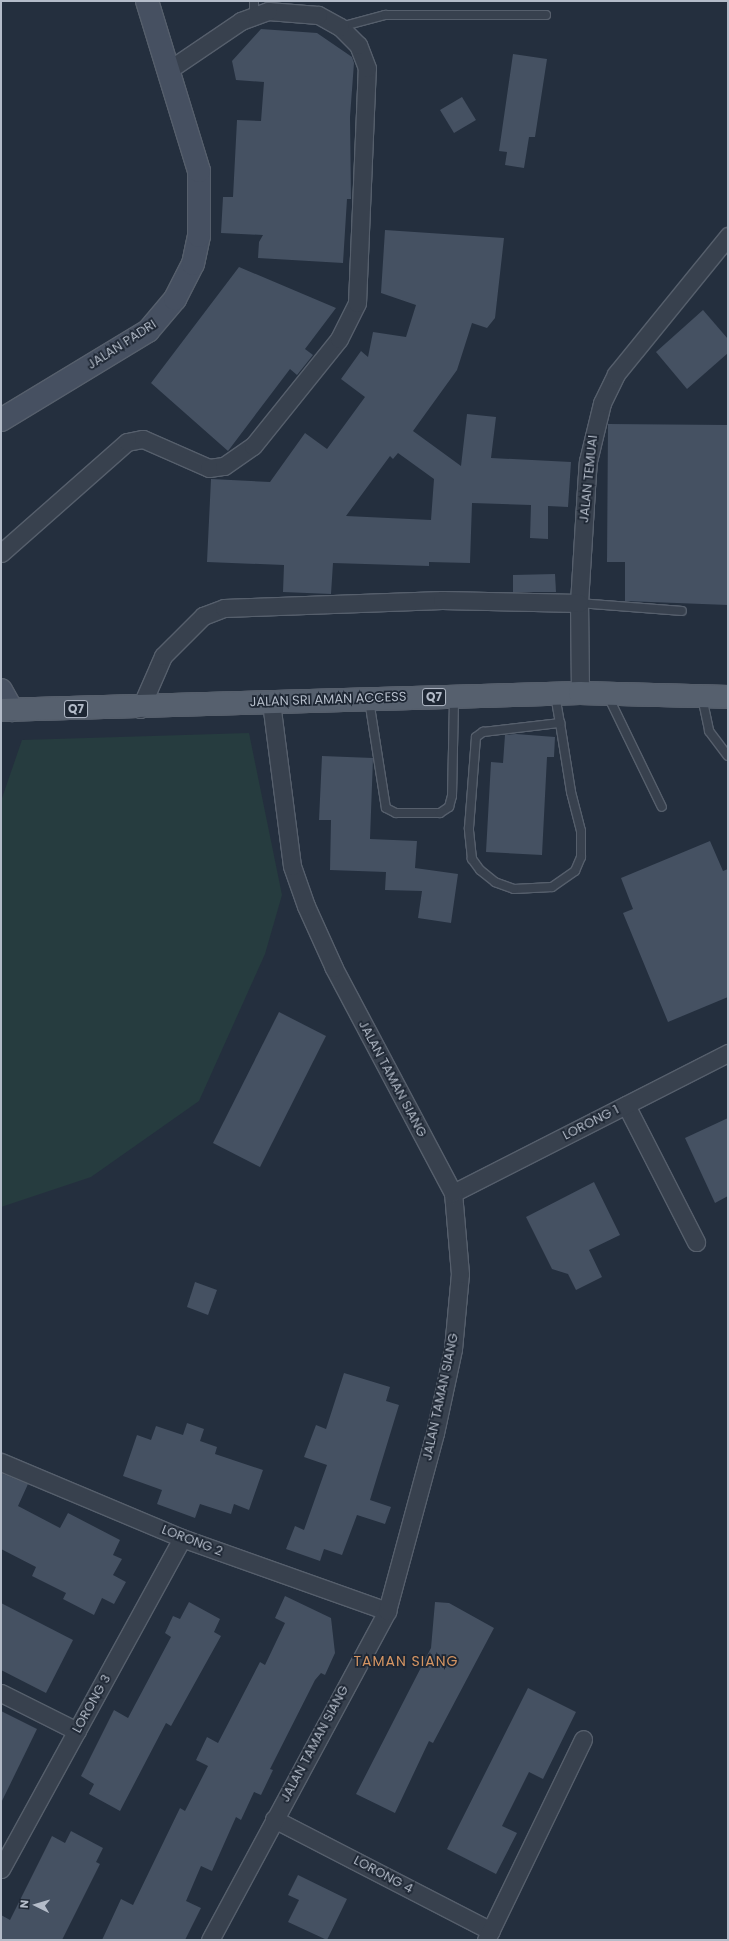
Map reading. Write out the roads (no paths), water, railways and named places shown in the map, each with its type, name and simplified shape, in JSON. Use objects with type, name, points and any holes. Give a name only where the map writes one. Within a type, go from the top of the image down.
[{"type":"main road","name":"JALAN SRI AMAN ACCESS","points":[[6,710],[140,709],[271,701],[580,693],[728,697]]},
{"type":"street","name":"JALAN PADRI","points":[[1,420],[148,331],[165,315],[187,280],[199,236],[199,171],[170,68],[147,1]]},
{"type":"street","points":[[1,553],[127,442],[142,439],[209,468],[224,466],[253,446],[350,322],[359,283],[367,68],[358,45],[340,26],[318,15],[268,11],[254,7],[170,68]]},
{"type":"street","name":"JALAN TEMUAI","points":[[580,693],[579,603],[588,461],[602,403],[616,374],[728,236]]},
{"type":"street","points":[[140,709],[163,656],[203,616],[224,608],[442,600],[579,603]]},
{"type":"street","points":[[1,690],[6,710]]},
{"type":"street","name":"JALAN TAMAN SIANG","points":[[210,1940],[386,1611],[409,1536],[453,1349],[460,1274],[453,1193],[380,1058],[306,906],[292,866],[284,820],[271,701]]},
{"type":"street","name":"LORONG 1","points":[[453,1193],[728,1054]]},
{"type":"street","points":[[626,1105],[696,1242]]},
{"type":"street","name":"LORONG 2","points":[[1,1462],[182,1538],[386,1611]]},
{"type":"street","name":"LORONG 3","points":[[1,1869],[182,1538]]},
{"type":"street","points":[[1,1693],[77,1731]]},
{"type":"street","name":"LORONG 4","points":[[274,1819],[488,1936],[582,1739]]},
{"type":"lane","points":[[340,26],[385,15],[546,15]]},
{"type":"lane","points":[[579,603],[682,610]]},
{"type":"lane","points":[[554,694],[560,723],[581,831],[581,857],[575,871],[552,887],[514,889],[495,882],[480,870],[472,859],[469,828],[476,737],[483,732],[560,723]]},
{"type":"lane","points":[[607,694],[662,807]]},
{"type":"lane","points":[[369,699],[386,808],[396,814],[440,813],[449,807],[452,796],[454,697]]},
{"type":"lane","points":[[702,697],[709,731],[728,756]]},
{"type":"district","name":"TAMAN SIANG","points":[[406,1661]]}]
